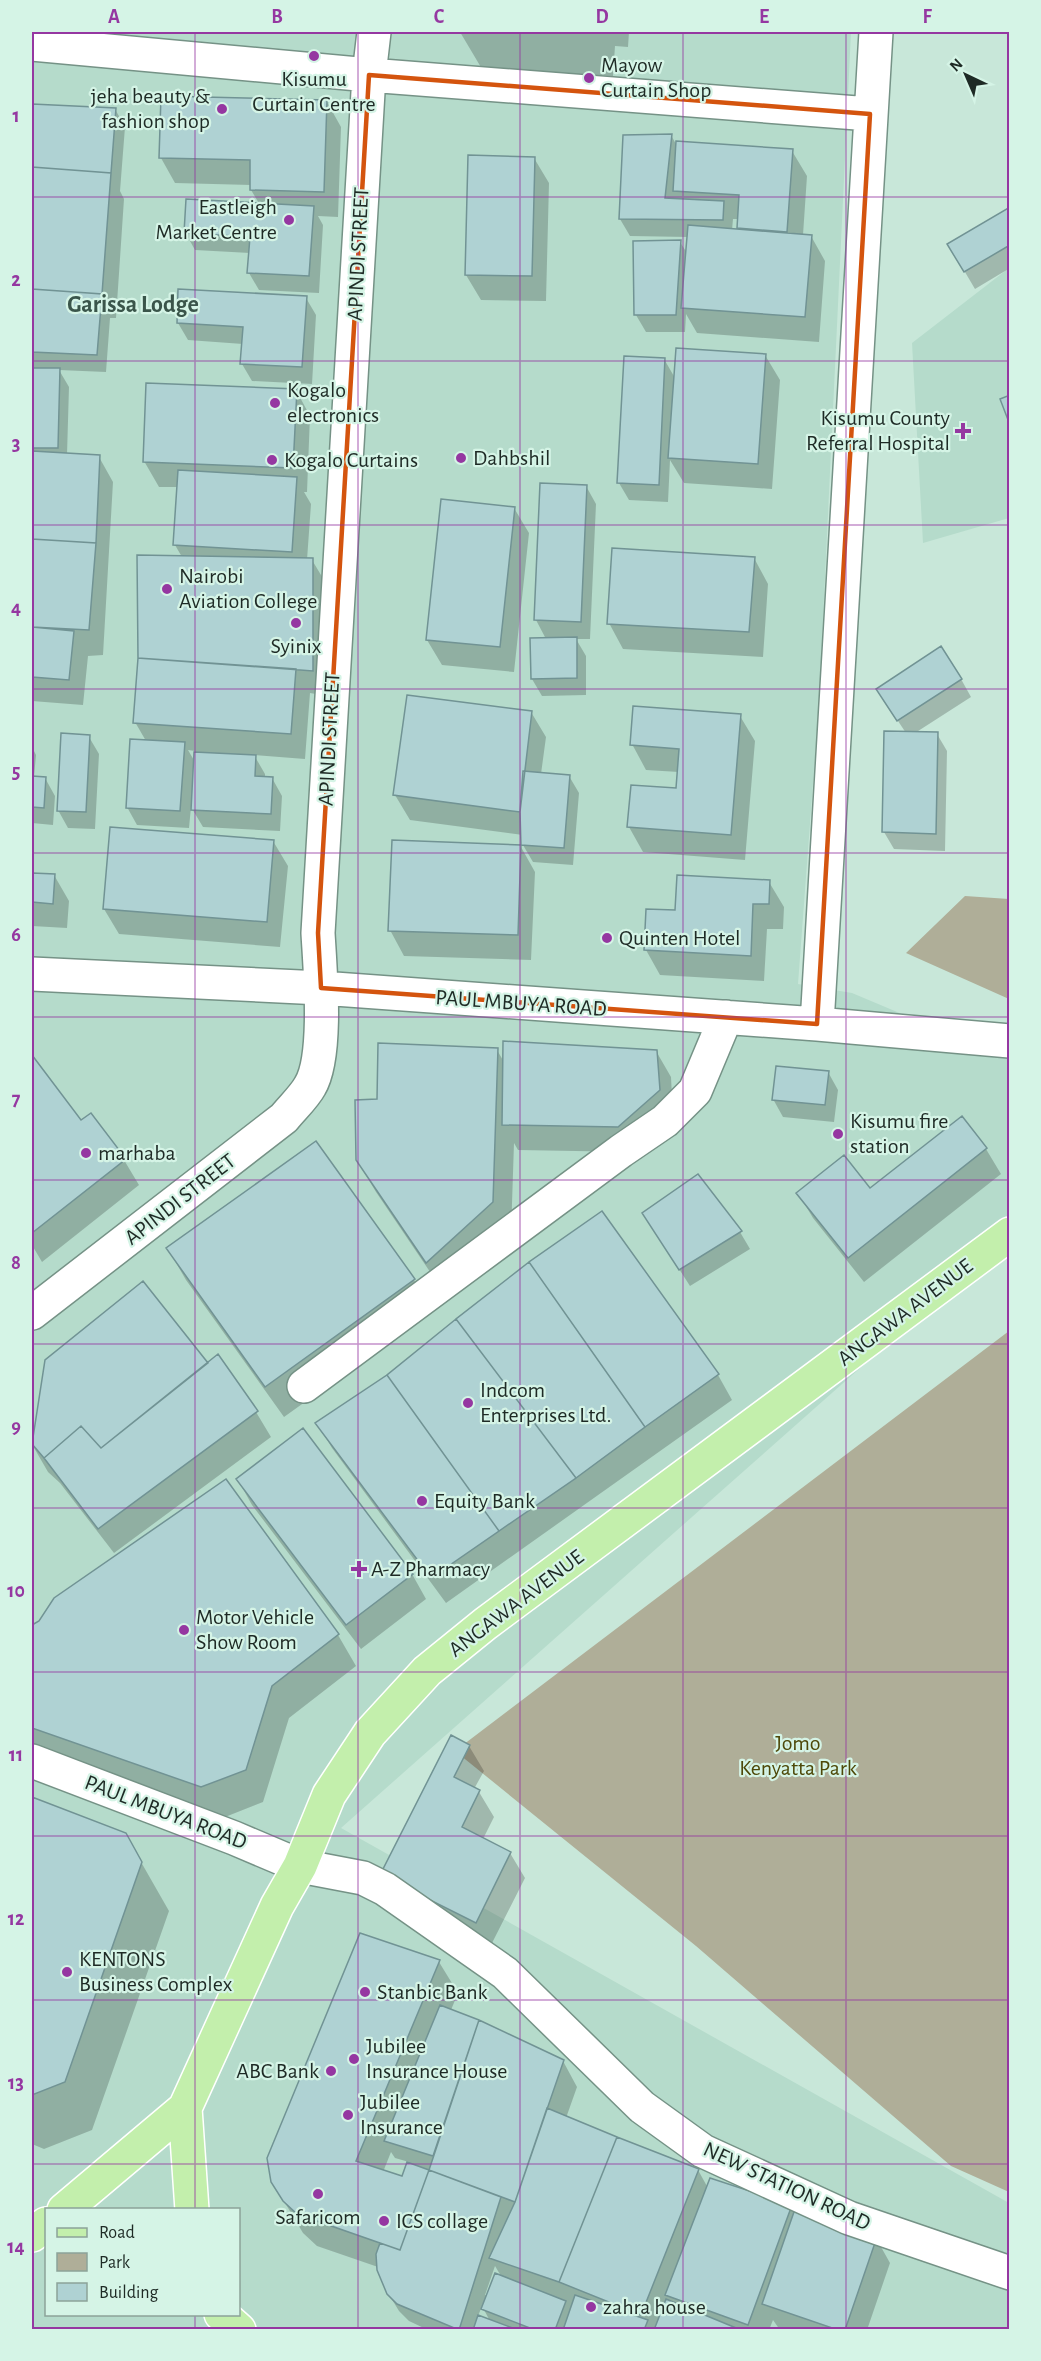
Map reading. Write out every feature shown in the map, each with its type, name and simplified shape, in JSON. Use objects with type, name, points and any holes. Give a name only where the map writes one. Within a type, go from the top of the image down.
[{"type":"main road","name":"ANGAWA AVENUE","points":[[66,2208],[185,2109],[277,1906],[300,1866],[329,1795],[370,1733],[427,1671],[485,1624],[1010,1234]]},
{"type":"main road","name":"ANGAWA AVENUE","points":[[185,2109],[192,2208]]},
{"type":"main road","points":[[223,2316],[239,2330]]},
{"type":"street","name":"APINDI STREET","points":[[32,1313],[284,1118],[311,1085],[319,1052],[321,988],[318,933],[369,75],[374,32]]},
{"type":"street","points":[[817,1024],[876,32]]},
{"type":"street","points":[[32,44],[369,75],[870,114]]},
{"type":"street","name":"PAUL MBUYA ROAD","points":[[32,974],[321,988],[726,1017],[1010,1041]]},
{"type":"street","points":[[304,1386],[621,1151],[665,1121],[695,1092],[726,1017]]},
{"type":"street","name":"PAUL MBUYA ROAD","points":[[32,1761],[234,1838],[300,1866],[363,1878],[385,1889],[505,1973],[590,2055]]},
{"type":"street","name":"NEW STATION ROAD","points":[[590,2055],[642,2108],[703,2151],[849,2218],[1010,2273]]},
{"type":"highlighted area","points":[[369,75],[870,114],[817,1024],[321,988],[318,933]]},
{"type":"shaded area","points":[[32,32],[851,32],[819,703],[798,984],[852,993],[1009,1059],[1009,1236],[341,1828],[1009,2203],[1009,2329],[32,2330]]},
{"type":"shaded area","name":"Kisumu County Referral Hospital","points":[[1009,268],[1009,518],[923,543],[912,343]]},
{"type":"green space","points":[[965,896],[1009,899],[1009,999],[906,953]]},
{"type":"green space","name":"Jomo Kenyatta Park","points":[[1009,1331],[1009,2192],[951,2166],[696,1946],[455,1751]]},
{"type":"building","points":[[161,96],[327,100],[324,192],[250,190],[250,160],[159,158]]},
{"type":"building","points":[[32,104],[116,108],[111,173],[32,167]]},
{"type":"building","points":[[672,134],[665,198],[724,201],[723,220],[619,219],[623,135]]},
{"type":"building","points":[[676,141],[793,149],[787,232],[737,228],[739,195],[673,191]]},
{"type":"building","points":[[468,155],[535,157],[532,276],[465,275]]},
{"type":"building","points":[[32,167],[111,173],[102,294],[32,289]]},
{"type":"building","points":[[186,199],[314,206],[309,276],[247,273],[250,237],[184,233]]},
{"type":"building","points":[[1010,207],[1010,245],[964,272],[947,244]]},
{"type":"building","points":[[688,225],[812,235],[805,317],[681,308]]},
{"type":"building","points":[[681,240],[676,315],[634,315],[633,241]]},
{"type":"building","points":[[32,289],[102,294],[97,355],[32,352]]},
{"type":"building","points":[[178,289],[307,296],[302,367],[240,364],[243,327],[177,323]]},
{"type":"building","points":[[676,348],[766,354],[758,464],[668,458]]},
{"type":"building","points":[[624,356],[665,358],[659,485],[617,483]]},
{"type":"building","points":[[32,368],[60,368],[58,448],[32,448]]},
{"type":"building","points":[[146,383],[297,389],[293,468],[143,462]]},
{"type":"building","points":[[1010,395],[1010,425],[1000,399]]},
{"type":"building","points":[[32,451],[100,455],[96,543],[32,539]]},
{"type":"building","points":[[178,470],[297,477],[292,552],[173,545]]},
{"type":"building","points":[[540,483],[587,485],[581,622],[534,620]]},
{"type":"building","points":[[441,499],[515,507],[500,647],[426,640]]},
{"type":"building","points":[[32,539],[96,543],[89,630],[32,627]]},
{"type":"building","points":[[612,548],[755,557],[749,632],[607,624]]},
{"type":"building","points":[[137,555],[313,558],[313,671],[138,658]]},
{"type":"building","points":[[32,627],[74,631],[69,680],[32,677]]},
{"type":"building","points":[[577,637],[577,678],[531,679],[530,638]]},
{"type":"building","points":[[941,646],[962,679],[897,721],[876,689]]},
{"type":"building","points":[[138,658],[296,669],[291,734],[133,723]]},
{"type":"building","points":[[407,695],[532,711],[520,812],[393,795]]},
{"type":"building","points":[[633,706],[741,714],[731,835],[627,827],[631,785],[676,788],[679,749],[630,745]]},
{"type":"building","points":[[884,731],[938,732],[936,834],[882,832]]},
{"type":"building","points":[[61,733],[90,735],[86,812],[57,811]]},
{"type":"building","points":[[130,739],[185,742],[180,811],[126,808]]},
{"type":"building","points":[[194,752],[256,755],[255,776],[273,777],[271,814],[191,810]]},
{"type":"building","points":[[523,771],[570,775],[564,848],[521,845],[520,812]]},
{"type":"building","points":[[32,776],[46,777],[44,808],[32,807]]},
{"type":"building","points":[[110,827],[274,840],[267,922],[103,909]]},
{"type":"building","points":[[392,840],[521,845],[518,935],[388,931]]},
{"type":"building","points":[[32,873],[55,874],[53,904],[32,902]]},
{"type":"building","points":[[677,875],[770,880],[769,904],[753,904],[751,956],[644,950],[646,909],[675,910]]},
{"type":"building","points":[[503,1041],[657,1050],[660,1090],[618,1127],[502,1125]]},
{"type":"building","points":[[378,1043],[498,1048],[493,1202],[426,1263],[356,1160],[355,1100],[377,1099]]},
{"type":"building","points":[[32,1055],[81,1120],[91,1113],[126,1159],[32,1233]]},
{"type":"building","points":[[776,1066],[829,1071],[825,1105],[772,1100]]},
{"type":"building","points":[[962,1116],[987,1148],[848,1258],[796,1193],[844,1155],[870,1188]]},
{"type":"building","points":[[316,1141],[415,1279],[265,1387],[166,1248]]},
{"type":"building","points":[[698,1174],[742,1231],[679,1270],[642,1213]]},
{"type":"building","points":[[602,1211],[719,1374],[645,1427],[529,1262]]},
{"type":"building","points":[[529,1262],[645,1427],[576,1478],[456,1319]]},
{"type":"building","points":[[143,1281],[208,1363],[101,1448],[81,1426],[44,1458],[32,1444],[45,1360]]},
{"type":"building","points":[[456,1319],[576,1478],[499,1531],[387,1375]]},
{"type":"building","points":[[218,1354],[258,1411],[98,1529],[44,1458],[81,1426],[101,1448]]},
{"type":"building","points":[[387,1375],[499,1531],[431,1578],[315,1423]]},
{"type":"building","points":[[303,1428],[413,1574],[346,1625],[236,1479]]},
{"type":"building","name":"Motor Vehicle Show Room","points":[[226,1479],[339,1634],[272,1686],[246,1770],[201,1787],[32,1728],[32,1625],[39,1621],[54,1598]]},
{"type":"building","points":[[451,1735],[470,1745],[454,1777],[480,1790],[462,1827],[511,1852],[476,1923],[380,1875]]},
{"type":"building","name":"KENTONS Business Complex","points":[[32,1797],[126,1833],[142,1862],[65,2082],[32,2095]]},
{"type":"building","name":"Jubilee Insurance House","points":[[360,1933],[440,1960],[356,2161],[402,2176],[407,2162],[429,2170],[400,2250],[297,2214],[283,2201],[271,2182],[267,2158]]},
{"type":"building","points":[[440,2005],[479,2020],[433,2156],[384,2141]]},
{"type":"building","points":[[479,2020],[564,2060],[515,2202],[429,2170]]},
{"type":"building","points":[[547,2108],[617,2137],[559,2282],[489,2258],[515,2202]]},
{"type":"building","points":[[617,2137],[699,2169],[641,2315],[559,2282]]},
{"type":"building","points":[[429,2170],[501,2197],[459,2330],[397,2304],[387,2294],[377,2270],[376,2254],[380,2243],[400,2250]]},
{"type":"building","points":[[710,2178],[792,2205],[748,2325],[665,2295]]},
{"type":"building","points":[[795,2209],[877,2237],[845,2330],[838,2330],[762,2304]]},
{"type":"building","points":[[495,2273],[566,2301],[555,2330],[535,2330],[481,2309]]},
{"type":"building","name":"zahra house","points":[[575,2295],[648,2320],[644,2330],[563,2330]]},
{"type":"building","points":[[666,2299],[741,2330],[654,2330]]},
{"type":"building","points":[[478,2315],[518,2330],[473,2330]]},
{"type":"place","name":"Kisumu Curtain Centre","points":[[314,56]]},
{"type":"place","name":"Mayow Curtain Shop","points":[[589,78]]},
{"type":"place","name":"jeha beauty & fashion shop","points":[[222,109]]},
{"type":"place","name":"Eastleigh Market Centre","points":[[289,220]]},
{"type":"place","name":"Kogalo electronics","points":[[275,403]]},
{"type":"place","name":"Kisumu County Referral Hospital","points":[[963,431]]},
{"type":"place","name":"Dahbshil","points":[[461,458]]},
{"type":"place","name":"Kogalo Curtains","points":[[272,460]]},
{"type":"place","name":"Nairobi Aviation College","points":[[167,589]]},
{"type":"place","name":"Syinix","points":[[296,623]]},
{"type":"place","name":"Quinten Hotel","points":[[607,938]]},
{"type":"place","name":"Kisumu fire station","points":[[838,1134]]},
{"type":"place","name":"marhaba","points":[[86,1153]]},
{"type":"place","name":"Indcom Enterprises Ltd.","points":[[468,1403]]},
{"type":"place","name":"Equity Bank","points":[[422,1501]]},
{"type":"place","name":"A-Z Pharmacy","points":[[359,1569]]},
{"type":"place","name":"Motor Vehicle Show Room","points":[[184,1630]]},
{"type":"place","name":"KENTONS Business Complex","points":[[67,1972]]},
{"type":"place","name":"Stanbic Bank","points":[[365,1992]]},
{"type":"place","name":"Jubilee Insurance House","points":[[354,2059]]},
{"type":"place","name":"ABC Bank","points":[[331,2071]]},
{"type":"place","name":"Jubilee Insurance","points":[[348,2115]]},
{"type":"place","name":"Safaricom","points":[[318,2194]]},
{"type":"place","name":"ICS collage","points":[[384,2221]]},
{"type":"place","name":"zahra house","points":[[591,2307]]},
{"type":"district","name":"Garissa Lodge","points":[[133,305]]}]
